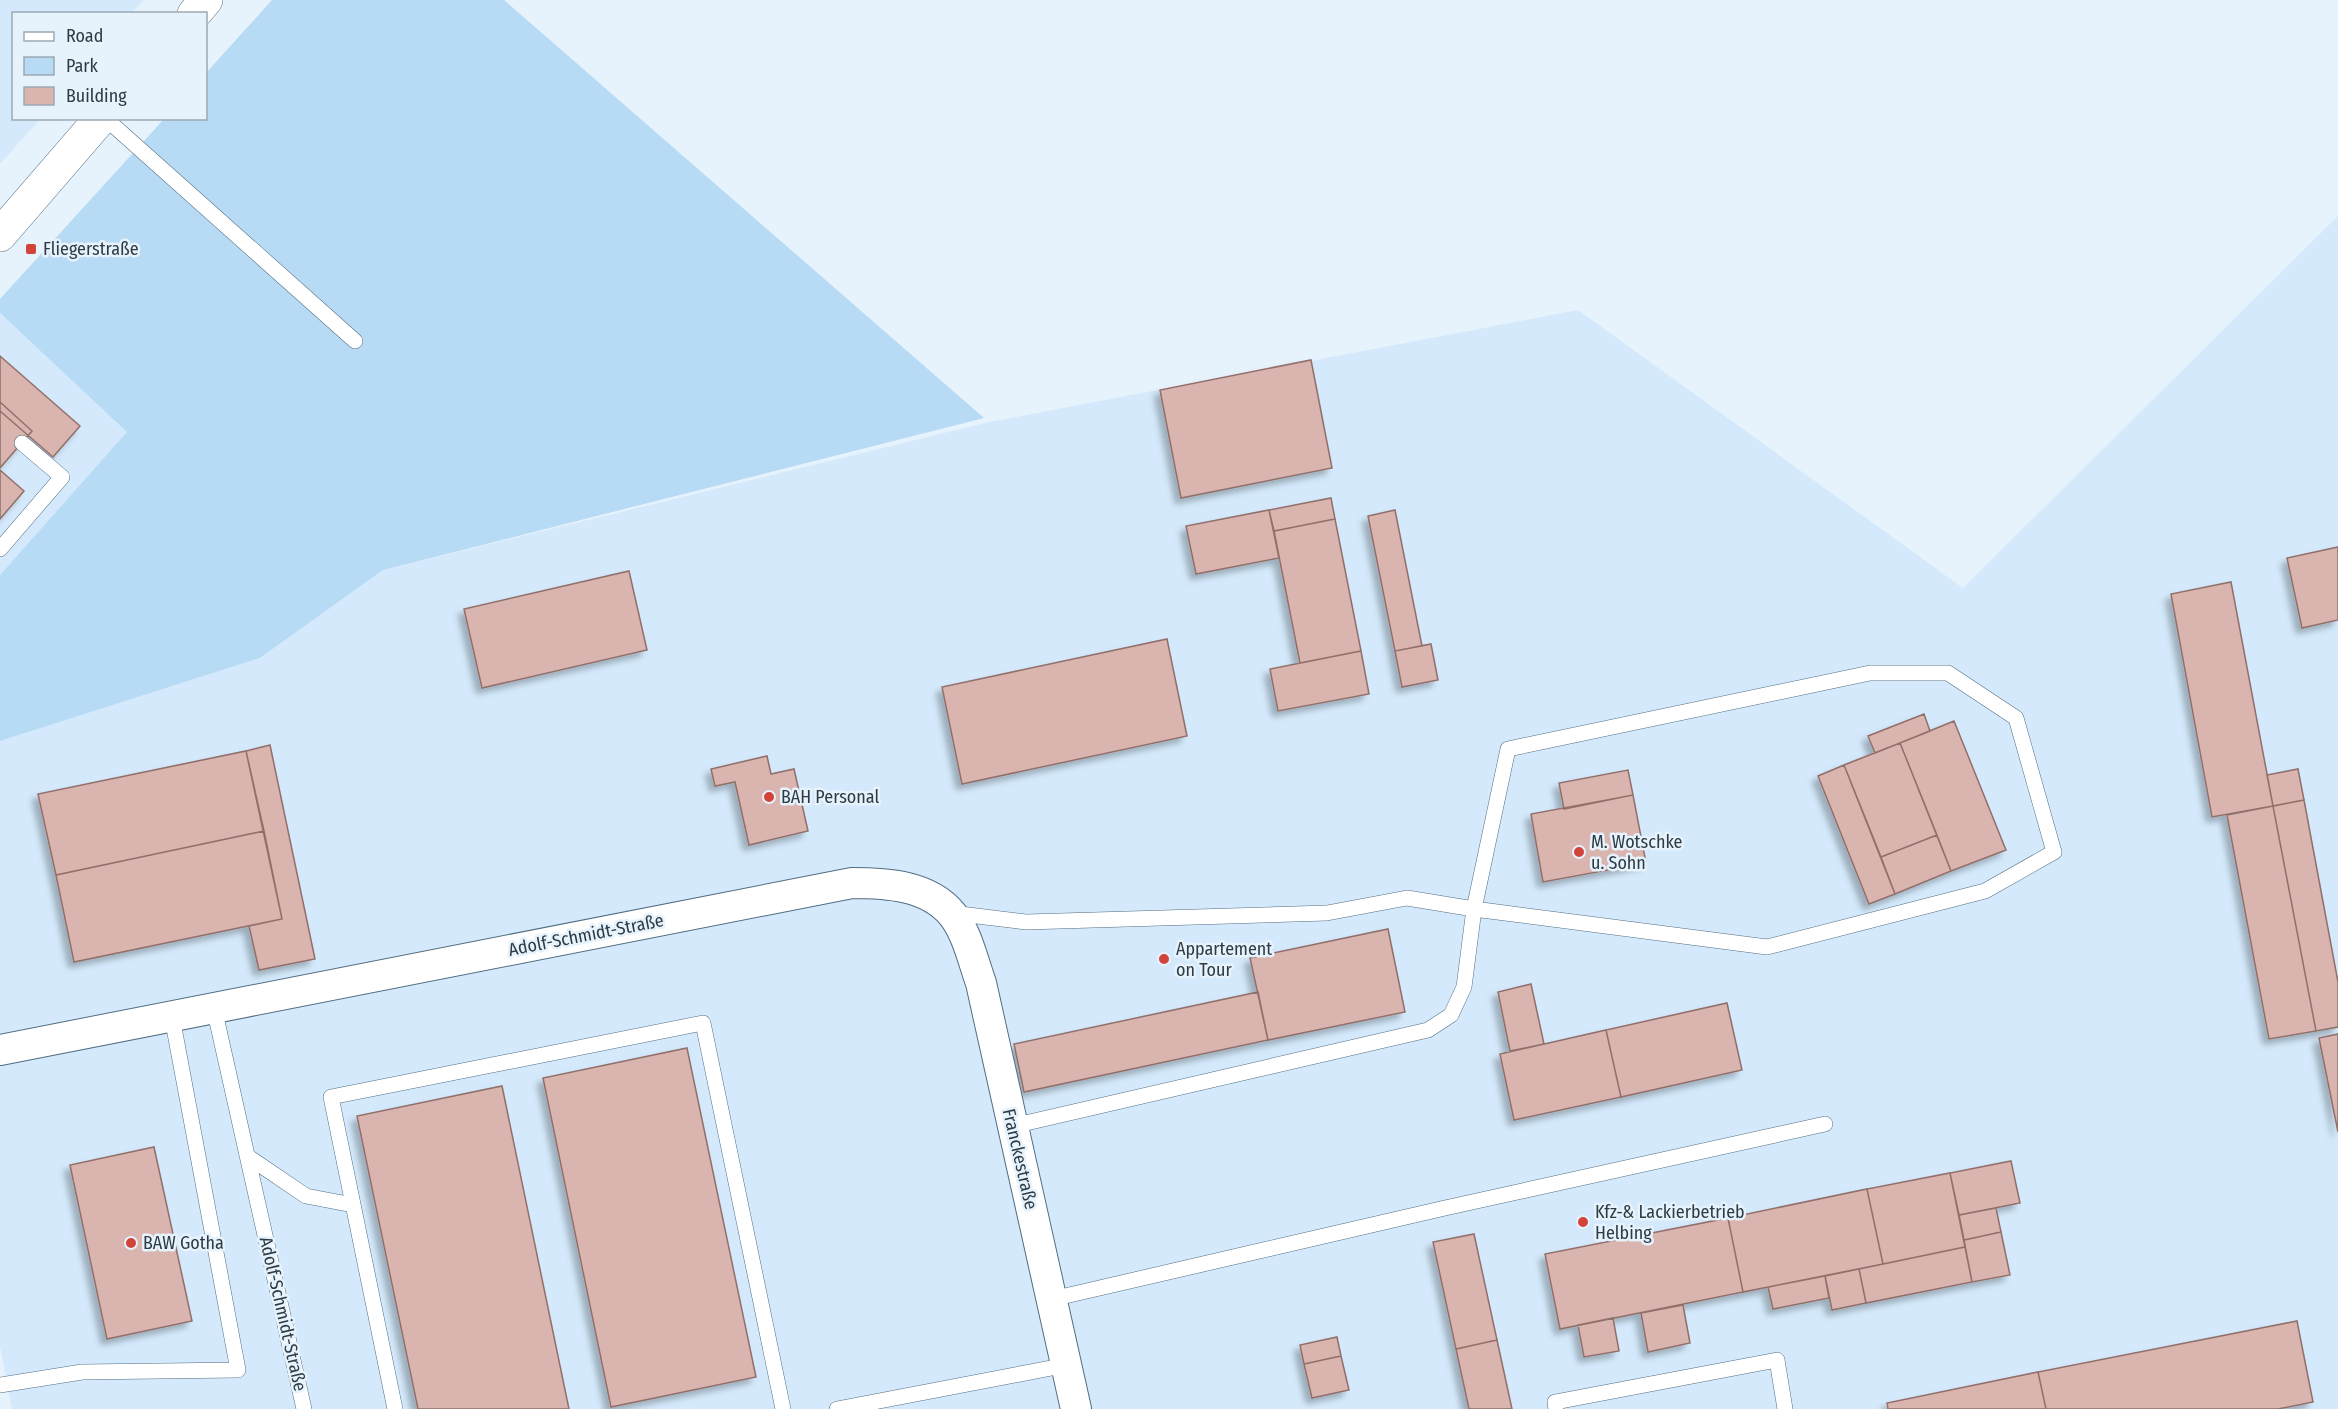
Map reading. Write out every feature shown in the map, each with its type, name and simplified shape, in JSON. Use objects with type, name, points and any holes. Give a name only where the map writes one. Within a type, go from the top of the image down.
[{"type":"main road","points":[[196,12],[206,0]]},
{"type":"main road","points":[[0,235],[101,120]]},
{"type":"street","name":"Adolf-Schmidt-Straße","points":[[0,1050],[852,883],[882,883],[923,892],[952,914]]},
{"type":"street","name":"Franckestraße","points":[[952,914],[967,941],[981,983],[1076,1409]]},
{"type":"lane","points":[[105,120],[355,341]]},
{"type":"lane","points":[[0,549],[62,477],[22,443]]},
{"type":"lane","points":[[952,914],[1026,922],[1315,914],[1407,898],[1474,909],[1767,947],[1986,891],[2054,852],[2016,718],[1948,673],[1870,674],[1509,749],[1474,909],[1464,987],[1451,1015],[1428,1030],[1013,1126]]},
{"type":"lane","name":"Adolf-Schmidt-Straße","points":[[214,1008],[304,1409]]},
{"type":"lane","points":[[0,1385],[82,1372],[238,1370],[172,1017]]},
{"type":"lane","points":[[395,1409],[331,1097],[703,1023],[783,1409]]},
{"type":"lane","points":[[1052,1299],[1445,1208],[1825,1124]]},
{"type":"lane","points":[[247,1156],[306,1196],[353,1205]]},
{"type":"lane","points":[[1556,1409],[1555,1402],[1777,1360],[1785,1409]]},
{"type":"lane","points":[[837,1409],[1067,1365]]},
{"type":"shaded area","points":[[0,0],[144,0],[133,12],[12,12],[12,120],[39,120],[0,164]]},
{"type":"shaded area","points":[[2338,216],[2338,1409],[12,1409],[0,1346],[0,741],[260,658],[383,570],[985,423],[1578,310],[1963,588]]},
{"type":"shaded area","points":[[0,313],[128,432],[0,575]]},
{"type":"green space","points":[[272,0],[504,0],[984,418],[383,570],[260,658],[0,741],[0,575],[127,432],[0,313],[0,299],[163,120],[207,120],[207,72]]},
{"type":"building","points":[[0,356],[80,426],[53,457],[0,411]]},
{"type":"building","points":[[1311,360],[1332,468],[1181,498],[1160,390]]},
{"type":"building","points":[[0,402],[32,431],[0,468]]},
{"type":"building","points":[[0,470],[24,491],[0,519]]},
{"type":"building","points":[[1331,498],[1335,519],[1274,531],[1269,510]]},
{"type":"building","points":[[1269,510],[1279,558],[1196,574],[1186,526]]},
{"type":"building","points":[[1395,510],[1422,646],[1395,651],[1368,516]]},
{"type":"building","points":[[1335,519],[1361,651],[1300,663],[1274,531]]},
{"type":"building","points":[[2338,547],[2338,620],[2302,628],[2287,558]]},
{"type":"building","points":[[629,571],[647,650],[482,688],[464,609]]},
{"type":"building","points":[[2231,582],[2273,806],[2212,817],[2171,594]]},
{"type":"building","points":[[1167,639],[1187,736],[962,784],[942,687]]},
{"type":"building","points":[[1431,644],[1438,680],[1402,687],[1395,651]]},
{"type":"building","points":[[1361,651],[1369,694],[1278,711],[1270,669]]},
{"type":"building","points":[[1924,714],[1930,731],[1875,753],[1868,736]]},
{"type":"building","points":[[1954,721],[2006,850],[1951,871],[1900,743]]},
{"type":"building","points":[[1900,743],[1937,835],[1881,857],[1844,765]]},
{"type":"building","points":[[270,745],[315,959],[259,970],[249,926],[282,919],[246,751]]},
{"type":"building","points":[[246,751],[264,831],[56,875],[38,794]]},
{"type":"building","points":[[767,756],[771,774],[794,769],[808,831],[749,845],[735,782],[715,786],[711,769]]},
{"type":"building","points":[[1844,765],[1895,894],[1869,904],[1818,776]]},
{"type":"building","points":[[2298,769],[2304,800],[2273,806],[2267,775]]},
{"type":"building","points":[[1628,770],[1633,795],[1564,809],[1559,783]]},
{"type":"building","points":[[1633,795],[1646,863],[1543,882],[1531,814]]},
{"type":"building","points":[[2304,800],[2338,982],[2338,1027],[2316,1031],[2273,806]]},
{"type":"building","points":[[2273,806],[2316,1031],[2269,1039],[2227,815]]},
{"type":"building","points":[[264,831],[282,919],[74,962],[56,875]]},
{"type":"building","points":[[1937,835],[1951,871],[1895,894],[1881,857]]},
{"type":"building","points":[[1388,929],[1405,1012],[1268,1040],[1250,958]]},
{"type":"building","points":[[1531,984],[1544,1044],[1510,1051],[1498,992]]},
{"type":"building","points":[[1258,992],[1268,1040],[1024,1092],[1014,1044]]},
{"type":"building","points":[[1727,1003],[1742,1070],[1621,1097],[1606,1030]]},
{"type":"building","points":[[1606,1030],[1621,1097],[1514,1120],[1500,1054]]},
{"type":"building","points":[[2338,1034],[2338,1132],[2319,1038]]},
{"type":"building","points":[[687,1048],[756,1377],[611,1407],[543,1078]]},
{"type":"building","points":[[502,1086],[569,1409],[418,1409],[357,1116]]},
{"type":"building","name":"BAW Gotha","points":[[154,1147],[192,1321],[107,1339],[70,1165]]},
{"type":"building","points":[[2011,1161],[2020,1203],[1959,1215],[1950,1173]]},
{"type":"building","points":[[1950,1173],[1965,1247],[1883,1264],[1867,1189]]},
{"type":"building","points":[[1867,1189],[1883,1264],[1743,1292],[1728,1218]]},
{"type":"building","points":[[1996,1208],[2001,1232],[1964,1240],[1959,1215]]},
{"type":"building","points":[[1728,1218],[1743,1292],[1560,1329],[1545,1254]]},
{"type":"building","points":[[2001,1232],[2010,1275],[1972,1282],[1964,1240]]},
{"type":"building","points":[[1474,1234],[1497,1340],[1456,1349],[1433,1242]]},
{"type":"building","points":[[1965,1247],[1972,1282],[1866,1303],[1859,1269]]},
{"type":"building","points":[[1859,1269],[1866,1303],[1832,1310],[1825,1276]]},
{"type":"building","points":[[1825,1276],[1829,1298],[1773,1309],[1768,1287]]},
{"type":"building","points":[[1683,1305],[1690,1343],[1648,1352],[1641,1313]]},
{"type":"building","points":[[1613,1318],[1619,1351],[1584,1357],[1578,1325]]},
{"type":"building","points":[[2297,1321],[2313,1402],[2278,1409],[2046,1409],[2038,1372]]},
{"type":"building","points":[[1337,1337],[1341,1356],[1304,1364],[1300,1345]]},
{"type":"building","points":[[1497,1340],[1512,1409],[1469,1409],[1456,1349]]},
{"type":"building","points":[[1341,1356],[1349,1390],[1312,1398],[1304,1364]]},
{"type":"building","points":[[2038,1372],[2046,1409],[1888,1409],[1887,1403]]},
{"type":"place","name":"Fliegerstraße","points":[[31,249]]},
{"type":"place","name":"BAH Personal","points":[[769,797]]},
{"type":"place","name":"M. Wotschke u. Sohn","points":[[1579,852]]},
{"type":"place","name":"Appartement on Tour","points":[[1164,959]]},
{"type":"place","name":"Kfz-& Lackierbetrieb Helbing","points":[[1583,1222]]},
{"type":"place","name":"BAW Gotha","points":[[131,1243]]}]
